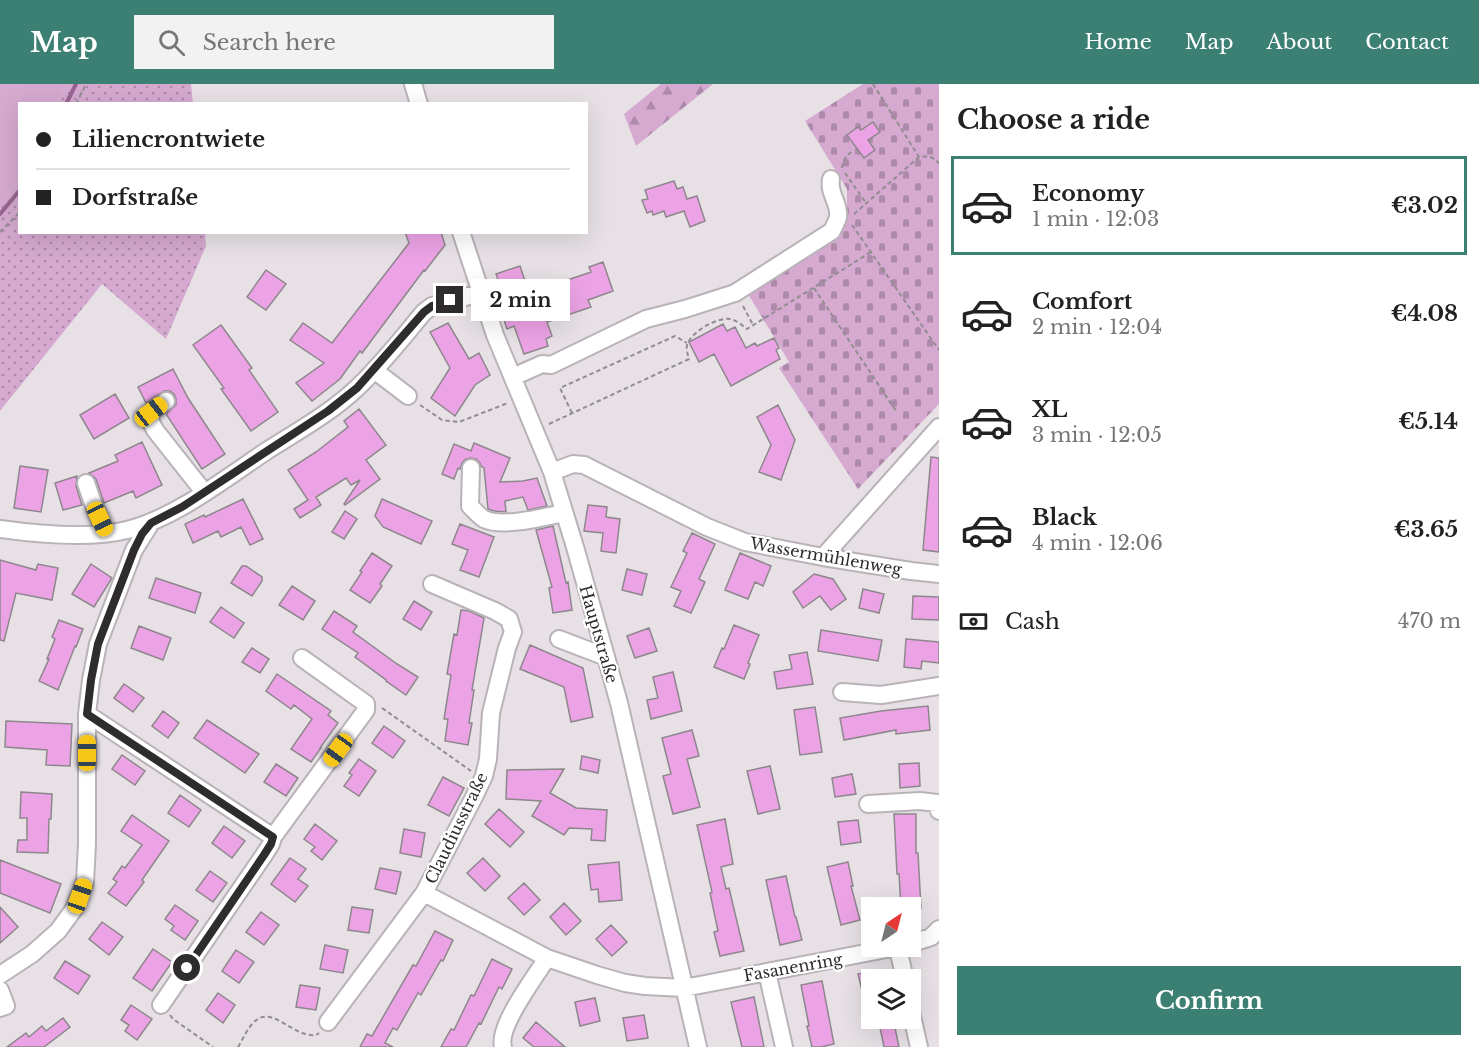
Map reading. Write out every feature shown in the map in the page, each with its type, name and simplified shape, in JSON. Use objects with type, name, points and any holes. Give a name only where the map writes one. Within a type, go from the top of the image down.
[{"type":"street","points":[[413,84],[418,102]]},
{"type":"street","points":[[513,377],[542,364],[551,365],[646,320],[735,293],[832,231],[838,219],[838,213],[830,189],[831,179]]},
{"type":"street","name":"Hauptstraße","points":[[462,234],[495,334],[552,472],[606,657],[619,703],[698,1047]]},
{"type":"street","points":[[0,529],[65,534],[106,533],[124,531],[151,523],[182,507],[328,411],[357,388],[424,312],[432,306],[480,293]]},
{"type":"street","points":[[374,370],[408,396]]},
{"type":"street","points":[[166,401],[151,412],[150,420],[155,430],[204,492]]},
{"type":"street","points":[[823,557],[939,427]]},
{"type":"street","name":"Wassermühlenweg","points":[[552,472],[573,464],[585,465],[707,527],[745,542],[823,557],[939,574]]},
{"type":"street","points":[[471,468],[470,506],[487,520],[499,523],[564,513]]},
{"type":"street","points":[[86,483],[106,533]]},
{"type":"street","points":[[0,975],[32,954],[58,931],[74,909],[85,882],[87,714],[91,680],[98,644],[134,550],[151,523]]},
{"type":"street","points":[[124,531],[134,550]]},
{"type":"street","name":"Claudiusstraße","points":[[328,1022],[424,893],[483,779],[488,759],[491,713],[513,632],[509,619],[432,584]]},
{"type":"street","points":[[559,639],[606,657]]},
{"type":"street","points":[[161,1005],[264,855],[273,837],[366,710],[366,704],[302,658]]},
{"type":"street","points":[[842,692],[881,695],[939,686]]},
{"type":"street","points":[[87,714],[273,837]]},
{"type":"street","points":[[868,804],[920,801],[937,803],[939,811]]},
{"type":"street","name":"Fasanenring","points":[[424,893],[547,958],[625,983],[662,988],[684,988],[861,954]]},
{"type":"street","name":"Fasanenring","points":[[921,940],[931,937],[939,929]]},
{"type":"street","points":[[503,1047],[501,1041],[508,1018],[547,958]]},
{"type":"street","points":[[767,972],[783,1047]]},
{"type":"street","points":[[0,990],[6,1006],[0,1008]]},
{"type":"street","points":[[915,1029],[919,1047]]},
{"type":"path","points":[[77,102],[86,84]]},
{"type":"path","points":[[873,84],[919,157]]},
{"type":"path","points":[[851,152],[843,161],[842,169],[866,203]]},
{"type":"path","points":[[939,164],[928,156],[919,157],[854,213],[851,223],[939,350]]},
{"type":"path","points":[[0,232],[18,214]]},
{"type":"path","points":[[535,430],[689,359],[686,348],[689,341],[707,325],[729,318],[747,329],[871,252]]},
{"type":"path","points":[[814,288],[896,411]]},
{"type":"path","points":[[735,293],[753,325]]},
{"type":"path","points":[[572,413],[560,388],[675,336],[688,344]]},
{"type":"path","points":[[408,396],[442,420],[459,422],[522,398]]},
{"type":"path","points":[[389,712],[483,779]]},
{"type":"path","points":[[161,1005],[173,1019],[213,1047]]},
{"type":"path","points":[[238,1047],[253,1023],[263,1016],[277,1019],[300,1033],[310,1036],[316,1035],[328,1022]]},
{"type":"green space","points":[[0,84],[67,84],[58,102],[18,102],[18,181],[0,204]]},
{"type":"green space","points":[[67,84],[191,84],[193,102],[58,102]]},
{"type":"green space","points":[[661,84],[713,84],[636,146],[624,114]]},
{"type":"green space","points":[[863,84],[939,84],[939,404],[858,489],[779,368],[789,362],[748,294],[841,234],[843,212],[847,205],[847,189],[805,121]]},
{"type":"green space","points":[[18,181],[18,234],[205,234],[206,246],[166,339],[102,284],[0,411],[0,204]]},
{"type":"building","points":[[873,122],[880,132],[868,140],[875,150],[864,158],[847,135],[858,127],[861,130]]},
{"type":"building","points":[[674,181],[677,189],[683,187],[687,199],[697,196],[705,221],[690,227],[684,211],[666,217],[664,211],[653,215],[652,211],[647,213],[642,200],[648,199],[645,190]]},
{"type":"building","points":[[406,234],[442,234],[445,245],[340,379],[312,401],[296,383],[324,363],[290,340],[303,323],[332,343],[409,243]]},
{"type":"building","points":[[603,262],[613,291],[588,300],[591,307],[547,322],[552,336],[546,339],[548,346],[524,354],[514,326],[507,329],[498,302],[505,299],[496,274],[520,266],[529,293],[591,272],[589,267]]},
{"type":"building","points":[[266,270],[286,284],[266,310],[247,297]]},
{"type":"building","points":[[448,323],[469,359],[479,353],[490,375],[475,385],[455,416],[431,398],[450,368],[430,332]]},
{"type":"building","points":[[723,324],[727,331],[735,327],[746,348],[755,343],[757,346],[774,338],[779,348],[776,350],[780,359],[731,386],[714,354],[699,362],[689,342]]},
{"type":"building","points":[[221,325],[252,368],[249,370],[278,412],[251,431],[193,345]]},
{"type":"building","points":[[173,369],[188,398],[225,454],[202,469],[166,414],[176,405],[174,394],[164,391],[146,403],[138,387]]},
{"type":"building","points":[[115,394],[129,418],[94,439],[80,415]]},
{"type":"building","points":[[778,405],[795,440],[781,480],[759,472],[771,445],[757,417]]},
{"type":"building","points":[[359,409],[386,445],[366,460],[380,479],[345,505],[360,480],[351,485],[346,478],[316,497],[321,505],[300,518],[294,509],[308,500],[288,470],[348,427],[344,421]]},
{"type":"building","points":[[142,442],[162,485],[136,498],[133,491],[104,503],[96,479],[89,473],[118,461],[115,455]]},
{"type":"building","points":[[474,443],[510,458],[500,482],[537,478],[547,506],[528,510],[523,497],[505,501],[506,512],[488,509],[484,468],[476,459],[466,459],[460,469],[458,468],[454,479],[442,474],[454,444],[471,451]]},
{"type":"building","points":[[931,457],[939,458],[939,552],[923,550]]},
{"type":"building","points":[[20,466],[48,470],[41,512],[14,508]]},
{"type":"building","points":[[77,476],[76,486],[82,505],[63,510],[55,483]]},
{"type":"building","points":[[243,499],[263,539],[250,545],[241,527],[221,537],[218,531],[193,543],[185,524]]},
{"type":"building","points":[[382,499],[432,521],[421,544],[383,527],[375,516]]},
{"type":"building","points":[[588,505],[607,507],[606,517],[620,519],[616,553],[601,551],[603,533],[584,531]]},
{"type":"building","points":[[345,511],[357,519],[344,539],[332,532]]},
{"type":"building","points":[[460,524],[494,537],[479,577],[460,570],[468,550],[452,544]]},
{"type":"building","points":[[553,526],[566,583],[568,582],[572,610],[553,613],[549,588],[552,587],[536,530]]},
{"type":"building","points":[[692,533],[715,544],[699,579],[705,582],[691,613],[674,606],[681,591],[671,587],[687,553],[683,551]]},
{"type":"building","points":[[372,553],[392,566],[370,603],[350,590]]},
{"type":"building","points":[[740,553],[771,566],[763,586],[755,582],[748,599],[725,590]]},
{"type":"building","points":[[0,560],[36,570],[38,564],[58,568],[52,600],[16,593],[4,641],[0,640]]},
{"type":"building","points":[[91,564],[112,578],[94,607],[72,594]]},
{"type":"building","points":[[242,566],[246,566],[262,577],[262,581],[252,596],[231,583]]},
{"type":"building","points":[[627,569],[647,574],[642,595],[622,590]]},
{"type":"building","points":[[814,574],[833,579],[846,599],[831,610],[820,596],[803,608],[793,592]]},
{"type":"building","points":[[156,578],[201,593],[195,613],[149,598]]},
{"type":"building","points":[[292,586],[315,601],[303,620],[279,605]]},
{"type":"building","points":[[863,589],[884,594],[879,613],[859,608]]},
{"type":"building","points":[[913,596],[939,597],[939,620],[912,619]]},
{"type":"building","points":[[414,601],[432,612],[421,630],[403,619]]},
{"type":"building","points":[[221,607],[244,623],[234,638],[210,622]]},
{"type":"building","points":[[461,610],[484,618],[472,690],[474,690],[469,723],[472,723],[468,745],[445,741],[448,719],[444,719],[451,675],[447,674]]},
{"type":"building","points":[[334,611],[357,626],[353,632],[418,677],[406,695],[355,657],[358,653],[322,629]]},
{"type":"building","points":[[59,620],[83,629],[58,690],[39,681],[49,659],[47,659],[55,639],[52,637]]},
{"type":"building","points":[[734,625],[759,635],[744,679],[714,667]]},
{"type":"building","points":[[139,626],[171,638],[163,660],[131,648]]},
{"type":"building","points":[[649,628],[657,651],[635,658],[627,636]]},
{"type":"building","points":[[821,630],[882,640],[878,661],[818,651]]},
{"type":"building","points":[[906,639],[939,642],[939,663],[922,661],[921,669],[904,667]]},
{"type":"building","points":[[530,645],[583,668],[593,717],[571,722],[564,687],[520,669]]},
{"type":"building","points":[[252,648],[269,659],[260,673],[242,662]]},
{"type":"building","points":[[807,652],[813,684],[777,689],[774,672],[792,669],[789,655]]},
{"type":"building","points":[[673,672],[682,711],[651,719],[647,700],[658,698],[653,677]]},
{"type":"building","points":[[277,674],[331,711],[328,715],[338,723],[311,762],[291,749],[312,719],[294,705],[291,709],[266,691]]},
{"type":"building","points":[[124,684],[144,698],[133,712],[114,698]]},
{"type":"building","points":[[928,706],[930,730],[896,734],[896,730],[844,740],[840,718]]},
{"type":"building","points":[[815,707],[822,752],[800,755],[794,710]]},
{"type":"building","points":[[163,711],[179,723],[168,738],[152,726]]},
{"type":"building","points":[[207,720],[259,754],[245,773],[194,738]]},
{"type":"building","points":[[6,721],[72,724],[70,766],[46,765],[47,750],[5,747]]},
{"type":"building","points":[[384,726],[405,741],[393,758],[372,743]]},
{"type":"building","points":[[692,730],[699,756],[687,759],[700,807],[673,814],[663,776],[671,774],[662,738]]},
{"type":"building","points":[[122,755],[145,771],[135,785],[112,769]]},
{"type":"building","points":[[582,756],[600,760],[598,773],[580,769]]},
{"type":"building","points":[[359,759],[376,771],[359,796],[344,786],[352,775],[349,773]]},
{"type":"building","points":[[919,763],[920,786],[900,788],[899,764]]},
{"type":"building","points":[[276,764],[298,778],[286,796],[264,782]]},
{"type":"building","points":[[770,766],[780,809],[758,814],[747,771]]},
{"type":"building","points":[[564,769],[550,793],[576,808],[607,810],[605,841],[591,840],[592,829],[569,828],[564,835],[532,816],[541,801],[506,799],[507,770]]},
{"type":"building","points":[[852,774],[856,794],[835,797],[832,778]]},
{"type":"building","points":[[443,777],[464,788],[449,816],[428,805]]},
{"type":"building","points":[[21,792],[52,794],[48,853],[17,852],[18,840],[27,840],[27,818],[20,818]]},
{"type":"building","points":[[180,795],[201,810],[189,827],[168,813]]},
{"type":"building","points":[[499,809],[524,832],[510,847],[485,824]]},
{"type":"building","points":[[894,814],[916,814],[916,853],[918,853],[920,897],[900,897],[899,874],[897,874]]},
{"type":"building","points":[[132,815],[169,841],[126,906],[108,893],[117,882],[113,879],[122,866],[125,868],[142,845],[121,831]]},
{"type":"building","points":[[725,819],[733,864],[721,867],[726,889],[729,888],[744,951],[720,956],[714,932],[718,931],[710,893],[712,892],[697,825]]},
{"type":"building","points":[[858,820],[861,842],[841,845],[838,822]]},
{"type":"building","points":[[315,824],[337,841],[322,860],[311,851],[315,847],[304,839]]},
{"type":"building","points":[[224,826],[245,841],[232,858],[212,843]]},
{"type":"building","points":[[404,829],[425,833],[421,857],[400,853]]},
{"type":"building","points":[[290,858],[306,869],[298,879],[308,886],[295,902],[271,884]]},
{"type":"building","points":[[483,858],[500,876],[485,891],[467,873]]},
{"type":"building","points":[[0,860],[61,884],[50,913],[0,893]]},
{"type":"building","points":[[619,862],[622,900],[599,902],[598,889],[591,890],[588,865]]},
{"type":"building","points":[[848,862],[853,886],[851,886],[860,920],[841,925],[827,867]]},
{"type":"building","points":[[380,868],[401,872],[396,894],[375,889]]},
{"type":"building","points":[[210,871],[227,883],[213,902],[196,890]]},
{"type":"building","points":[[786,876],[802,940],[780,945],[766,880]]},
{"type":"building","points":[[524,883],[540,900],[524,915],[508,898]]},
{"type":"building","points":[[564,903],[581,921],[566,935],[550,917]]},
{"type":"building","points":[[175,905],[198,921],[185,940],[171,930],[174,926],[165,919]]},
{"type":"building","points":[[0,907],[18,927],[0,943]]},
{"type":"building","points":[[352,907],[373,910],[369,933],[348,930]]},
{"type":"building","points":[[261,912],[279,925],[264,945],[246,932]]},
{"type":"building","points":[[102,922],[123,937],[109,955],[89,939]]},
{"type":"building","points":[[611,925],[627,942],[612,956],[596,939]]},
{"type":"building","points":[[435,931],[453,940],[443,961],[441,960],[421,995],[418,993],[397,1030],[393,1028],[385,1043],[393,1047],[360,1047],[367,1034],[372,1036]]},
{"type":"building","points":[[325,945],[348,950],[343,973],[320,969]]},
{"type":"building","points":[[153,949],[172,962],[152,991],[133,978]]},
{"type":"building","points":[[236,950],[254,962],[239,983],[222,971]]},
{"type":"building","points":[[492,959],[512,969],[502,989],[499,987],[481,1024],[479,1023],[466,1047],[441,1047],[451,1029],[454,1030],[471,995],[474,996]]},
{"type":"building","points":[[65,961],[90,976],[78,994],[54,978]]},
{"type":"building","points":[[822,981],[834,1044],[812,1047],[801,985]]},
{"type":"building","points":[[300,985],[320,988],[316,1010],[296,1007]]},
{"type":"building","points":[[218,993],[235,1005],[223,1023],[206,1010]]},
{"type":"building","points":[[754,997],[764,1047],[742,1047],[731,1002]]},
{"type":"building","points":[[595,998],[600,1021],[580,1026],[575,1002]]},
{"type":"building","points":[[131,1005],[152,1019],[137,1040],[125,1031],[129,1025],[121,1020]]},
{"type":"building","points":[[644,1015],[648,1038],[627,1041],[623,1018]]},
{"type":"building","points":[[63,1018],[70,1027],[44,1047],[7,1047],[26,1033],[29,1037],[42,1026],[46,1031]]},
{"type":"building","points":[[536,1022],[565,1047],[534,1047],[523,1038]]},
{"type":"building","points":[[880,1029],[895,1029],[899,1047],[884,1047]]},
{"type":"waterway","points":[[67,102],[76,84]]},
{"type":"waterway","points":[[0,214],[18,192]]},
{"type":"route","points":[[187,968],[264,855],[273,837],[87,714],[98,644],[134,550],[151,523],[182,507],[328,411],[357,388],[424,312],[432,306],[450,300]]}]
